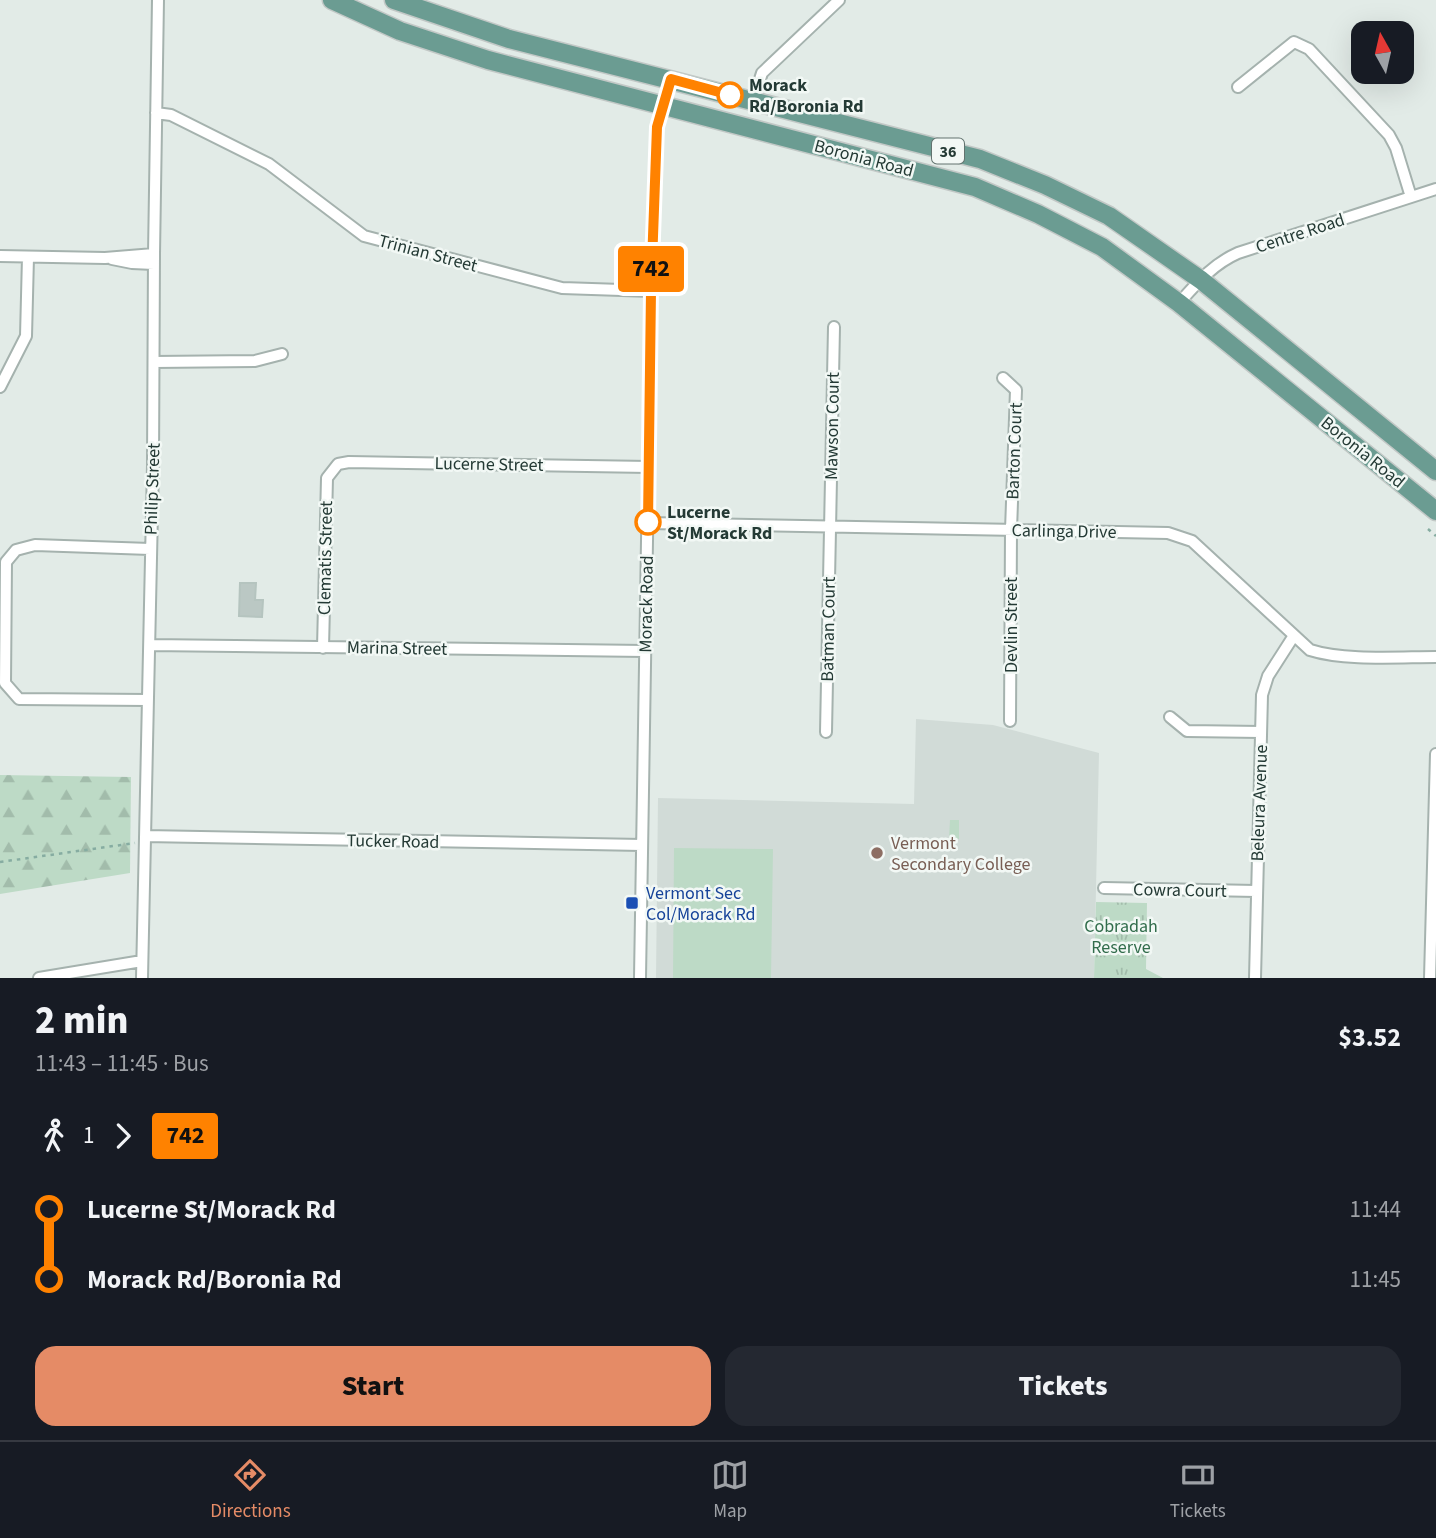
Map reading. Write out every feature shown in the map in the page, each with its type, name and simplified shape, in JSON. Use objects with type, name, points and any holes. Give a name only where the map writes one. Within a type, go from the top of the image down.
[{"type":"main road","name":"Boronia Road","points":[[332,0],[400,31],[488,60],[975,187],[1038,214],[1102,247],[1179,303],[1436,511]]},
{"type":"main road","name":"Boronia Road","points":[[394,0],[509,39],[980,159],[1045,185],[1108,216],[1201,280],[1436,471]]},
{"type":"main road","points":[[663,105],[671,79]]},
{"type":"main road","points":[[747,128],[753,101]]},
{"type":"street","name":"Philip Street","points":[[142,978],[150,645],[158,0]]},
{"type":"street","points":[[753,101],[762,74],[839,0]]},
{"type":"street","points":[[1238,87],[1294,42],[1309,49],[1389,135],[1396,148],[1411,197]]},
{"type":"street","name":"Morack Road","points":[[640,978],[651,291],[657,127],[663,105]]},
{"type":"street","name":"Trinian Street","points":[[156,113],[171,115],[269,164],[364,236],[562,288],[651,291]]},
{"type":"street","name":"Centre Road","points":[[1179,303],[1221,261],[1238,253],[1436,189]]},
{"type":"street","points":[[0,256],[154,259]]},
{"type":"street","points":[[0,387],[26,336],[28,257]]},
{"type":"street","name":"Mawson Court","points":[[830,526],[834,327]]},
{"type":"street","points":[[154,362],[255,361],[282,354]]},
{"type":"street","name":"Barton Court","points":[[1003,378],[1016,390],[1011,530]]},
{"type":"street","name":"Lucerne Street","points":[[331,470],[338,464],[349,462],[649,467]]},
{"type":"street","name":"Clematis Street","points":[[323,648],[327,478],[331,470]]},
{"type":"street","name":"Carlinga Drive","points":[[648,523],[1168,533],[1192,541],[1310,650],[1323,654],[1436,657]]},
{"type":"street","name":"Batman Court","points":[[826,732],[830,526]]},
{"type":"street","name":"Devlin Street","points":[[1010,721],[1011,530]]},
{"type":"street","points":[[148,700],[19,699],[5,683],[6,562],[16,550],[35,545],[150,549]]},
{"type":"street","name":"Beleura Avenue","points":[[1255,978],[1262,695],[1268,676],[1293,636]]},
{"type":"street","name":"Marina Street","points":[[150,645],[645,651]]},
{"type":"street","points":[[1170,717],[1187,731],[1261,732]]},
{"type":"street","points":[[1430,978],[1436,754]]},
{"type":"street","name":"Tucker Road","points":[[145,839],[642,845]]},
{"type":"street","name":"Cowra Court","points":[[1104,888],[1256,891]]},
{"type":"street","points":[[39,978],[142,961]]},
{"type":"path","points":[[1428,529],[1436,536]]},
{"type":"path","points":[[0,862],[145,839]]},
{"type":"shaded area","name":"Vermont Secondary College","points":[[916,719],[993,725],[1099,753],[1094,978],[656,978],[658,798],[914,804]]},
{"type":"green space","points":[[0,775],[131,777],[130,873],[0,894]]},
{"type":"green space","points":[[950,820],[959,820],[959,839],[949,839]]},
{"type":"green space","points":[[674,848],[773,849],[771,978],[673,978]]},
{"type":"green space","name":"Cobradah Reserve","points":[[1096,902],[1147,903],[1146,969],[1163,978],[1094,978]]},
{"type":"building","points":[[240,583],[256,583],[255,600],[263,600],[262,617],[239,616]]},
{"type":"bus line","name":"742","points":[[648,522],[651,291],[657,127],[671,79],[730,95]]},
{"type":"place","name":"Morack Rd/Boronia Rd","points":[[730,95]]},
{"type":"place","name":"Lucerne St/Morack Rd","points":[[648,522]]},
{"type":"place","name":"Vermont Secondary College","points":[[877,853]]},
{"type":"place","name":"Vermont Sec Col/Morack Rd","points":[[632,903]]}]
